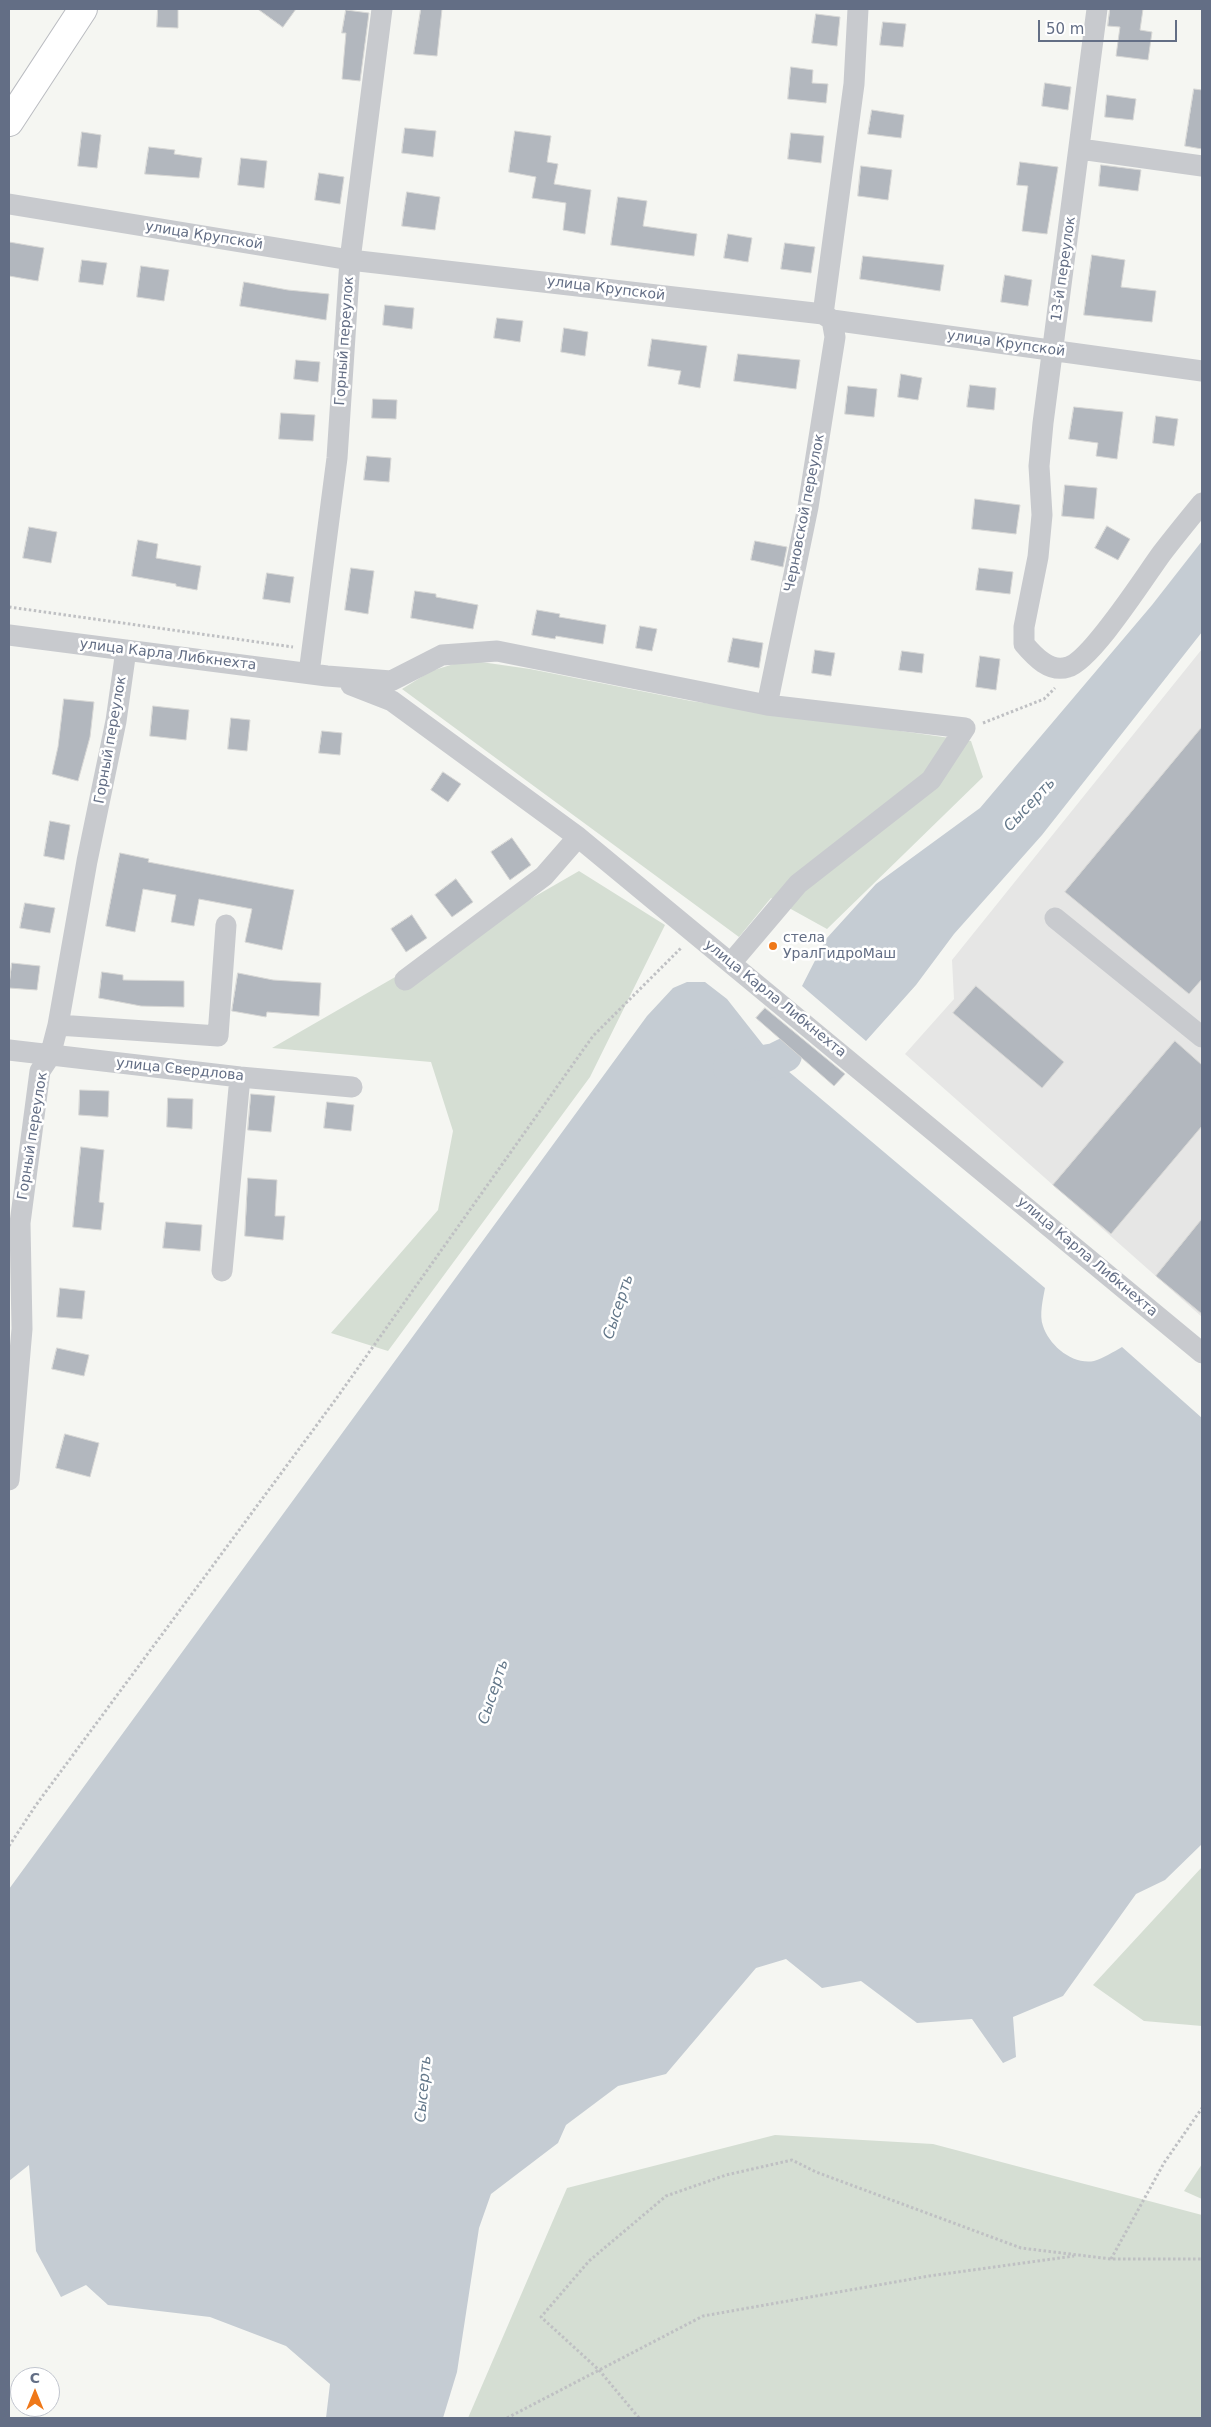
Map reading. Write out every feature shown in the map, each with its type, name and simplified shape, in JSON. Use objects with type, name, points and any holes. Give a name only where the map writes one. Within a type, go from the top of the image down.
[{"type":"main road","points":[[9,122],[83,9]]},
{"type":"street","name":"Горный переулок","points":[[318,675],[312,650],[337,458],[350,260],[382,9]]},
{"type":"street","name":"Черновской переулок","points":[[766,705],[808,507],[835,337],[828,317],[854,84],[858,9]]},
{"type":"street","name":"13-й переулок","points":[[1056,667],[1035,657],[1024,644],[1024,627],[1038,556],[1042,515],[1039,466],[1097,9]]},
{"type":"street","points":[[1080,148],[1202,166]]},
{"type":"street","name":"улица Крупской","points":[[9,204],[350,260],[828,317],[1202,371]]},
{"type":"street","points":[[1056,667],[1068,668],[1079,662],[1107,630],[1162,552],[1202,503]]},
{"type":"street","name":"улица Карла Либкнехта","points":[[9,635],[318,675],[391,681],[442,656],[497,651],[766,705],[965,728]]},
{"type":"street","name":"Горный переулок","points":[[9,1480],[22,1328],[14,1224],[40,1071],[50,1056],[77,928],[87,861],[116,721],[126,650]]},
{"type":"street","name":"улица Карла Либкнехта","points":[[318,675],[392,701],[578,837],[1202,1353]]},
{"type":"street","points":[[731,963],[798,884],[931,780],[965,728]]},
{"type":"street","points":[[405,980],[544,876],[578,837]]},
{"type":"street","points":[[1055,918],[1202,1037]]},
{"type":"street","points":[[58,1025],[218,1036],[226,925]]},
{"type":"street","name":"улица Свердлова","points":[[9,1050],[240,1077],[352,1087]]},
{"type":"street","points":[[222,1271],[240,1077]]},
{"type":"path","points":[[9,607],[177,629],[312,650]]},
{"type":"path","points":[[965,728],[990,721],[1044,699],[1054,689],[1056,667]]},
{"type":"path","points":[[9,1846],[42,1797],[336,1398],[593,1036],[695,933]]},
{"type":"path","points":[[1111,2259],[1164,2163],[1202,2108]]},
{"type":"path","points":[[639,2418],[599,2370],[541,2317],[589,2261],[666,2196],[726,2175],[792,2160],[816,2172],[1021,2248],[1111,2259],[1202,2259]]},
{"type":"path","points":[[507,2418],[704,2316],[930,2276],[1078,2255]]},
{"type":"shaded area","points":[[1202,649],[1202,1317],[905,1054],[954,999],[952,960]]},
{"type":"shaded area","points":[[467,660],[530,669],[691,701],[971,741],[983,777],[827,929],[771,898],[739,937],[402,689],[431,671]]},
{"type":"shaded area","points":[[579,871],[665,925],[590,1077],[388,1351],[331,1333],[438,1210],[453,1131],[431,1062],[272,1048]]},
{"type":"shaded area","points":[[1202,1867],[1202,2026],[1144,2021],[1093,1985]]},
{"type":"shaded area","points":[[775,2135],[933,2144],[1202,2215],[1202,2418],[468,2418],[567,2188]]},
{"type":"shaded area","points":[[1202,2164],[1202,2199],[1184,2191]]},
{"type":"water","points":[[1202,541],[1202,632],[1042,835],[954,934],[916,985],[866,1041],[802,986],[826,939],[876,884],[980,808],[1152,605]]},
{"type":"water","points":[[687,982],[705,982],[727,999],[775,1060],[1045,1288],[1041,1312],[1043,1326],[1050,1340],[1063,1352],[1078,1360],[1094,1361],[1122,1347],[1202,1418],[1202,1844],[1165,1880],[1136,1894],[1063,1996],[1013,2017],[1016,2057],[1003,2063],[972,2019],[917,2023],[861,1981],[822,1988],[786,1959],[756,1968],[666,2074],[618,2086],[566,2125],[558,2143],[491,2194],[479,2228],[457,2372],[443,2418],[326,2418],[330,2384],[286,2346],[210,2317],[108,2305],[86,2285],[61,2297],[36,2251],[29,2165],[9,2181],[9,1889],[647,1016],[673,988]]},
{"type":"building","points":[[158,9],[178,9],[178,28],[157,27]]},
{"type":"building","points":[[258,9],[296,9],[283,27]]},
{"type":"building","points":[[421,9],[442,9],[437,56],[414,54]]},
{"type":"building","points":[[1110,9],[1143,9],[1140,30],[1152,32],[1148,60],[1116,56],[1120,27],[1108,26]]},
{"type":"building","points":[[346,10],[369,13],[360,81],[342,79],[346,33],[342,33]]},
{"type":"building","points":[[816,14],[840,17],[837,46],[812,43]]},
{"type":"building","points":[[883,22],[906,24],[903,47],[880,45]]},
{"type":"building","points":[[791,67],[813,70],[812,83],[828,84],[826,103],[788,99]]},
{"type":"building","points":[[1045,83],[1071,87],[1068,110],[1042,106]]},
{"type":"building","points":[[1194,89],[1202,90],[1202,149],[1185,146]]},
{"type":"building","points":[[1107,95],[1136,99],[1133,120],[1105,117]]},
{"type":"building","points":[[872,110],[904,115],[901,138],[868,134]]},
{"type":"building","points":[[405,128],[436,131],[433,157],[402,153]]},
{"type":"building","points":[[515,131],[551,136],[547,162],[558,164],[554,184],[591,190],[585,234],[563,230],[566,203],[532,198],[536,177],[509,172]]},
{"type":"building","points":[[82,132],[101,135],[97,168],[78,166]]},
{"type":"building","points":[[791,133],[824,136],[821,163],[788,159]]},
{"type":"building","points":[[149,147],[175,150],[174,154],[202,158],[199,178],[145,174]]},
{"type":"building","points":[[241,158],[267,161],[264,188],[238,185]]},
{"type":"building","points":[[1020,162],[1058,167],[1047,234],[1022,231],[1028,186],[1017,185]]},
{"type":"building","points":[[1101,165],[1141,170],[1138,191],[1099,186]]},
{"type":"building","points":[[861,166],[892,170],[888,200],[858,196]]},
{"type":"building","points":[[319,173],[344,177],[340,204],[315,200]]},
{"type":"building","points":[[407,192],[440,197],[435,230],[402,226]]},
{"type":"building","points":[[618,197],[647,201],[643,226],[697,234],[694,256],[611,245]]},
{"type":"building","points":[[728,234],[752,238],[748,262],[724,258]]},
{"type":"building","points":[[9,242],[44,248],[38,281],[9,276]]},
{"type":"building","points":[[785,243],[815,247],[811,273],[781,269]]},
{"type":"building","points":[[1092,255],[1125,260],[1121,287],[1156,291],[1152,322],[1084,315]]},
{"type":"building","points":[[863,256],[944,265],[940,291],[860,279]]},
{"type":"building","points":[[82,260],[107,263],[103,285],[79,282]]},
{"type":"building","points":[[141,266],[169,270],[164,301],[137,297]]},
{"type":"building","points":[[1005,275],[1032,280],[1028,306],[1001,302]]},
{"type":"building","points":[[244,282],[288,290],[329,294],[326,320],[240,306]]},
{"type":"building","points":[[385,305],[414,308],[412,329],[383,325]]},
{"type":"building","points":[[497,318],[523,321],[520,342],[494,338]]},
{"type":"building","points":[[564,328],[588,332],[585,356],[561,352]]},
{"type":"building","points":[[652,339],[707,346],[700,388],[678,384],[681,371],[648,366]]},
{"type":"building","points":[[738,354],[800,360],[796,389],[734,381]]},
{"type":"building","points":[[296,360],[320,362],[318,382],[294,379]]},
{"type":"building","points":[[901,374],[922,378],[918,400],[898,397]]},
{"type":"building","points":[[970,385],[996,388],[994,410],[967,407]]},
{"type":"building","points":[[848,386],[877,389],[874,417],[845,414]]},
{"type":"building","points":[[373,399],[397,400],[396,419],[372,418]]},
{"type":"building","points":[[1074,407],[1123,412],[1117,459],[1096,456],[1098,443],[1069,439]]},
{"type":"building","points":[[281,413],[315,415],[313,441],[279,439]]},
{"type":"building","points":[[1156,416],[1178,419],[1174,446],[1153,443]]},
{"type":"building","points":[[367,456],[391,458],[389,482],[364,480]]},
{"type":"building","points":[[1065,485],[1097,488],[1094,519],[1062,516]]},
{"type":"building","points":[[975,499],[1020,505],[1016,534],[972,529]]},
{"type":"building","points":[[1107,526],[1130,539],[1118,560],[1095,548]]},
{"type":"building","points":[[29,527],[57,532],[51,563],[23,558]]},
{"type":"building","points":[[138,540],[158,544],[156,558],[201,566],[197,590],[132,576]]},
{"type":"building","points":[[755,541],[787,547],[783,567],[751,560]]},
{"type":"building","points":[[351,568],[374,571],[368,614],[345,610]]},
{"type":"building","points":[[979,568],[1013,572],[1010,594],[976,590]]},
{"type":"building","points":[[267,573],[294,577],[290,603],[263,599]]},
{"type":"building","points":[[415,591],[436,594],[436,597],[478,605],[473,629],[411,618]]},
{"type":"building","points":[[537,610],[560,614],[559,617],[606,625],[603,644],[556,636],[555,639],[532,635]]},
{"type":"building","points":[[640,626],[657,629],[652,651],[636,648]]},
{"type":"building","points":[[733,638],[763,643],[759,668],[728,662]]},
{"type":"building","points":[[815,650],[835,653],[831,676],[812,673]]},
{"type":"building","points":[[902,651],[924,654],[922,673],[899,670]]},
{"type":"building","points":[[980,656],[1000,659],[996,690],[976,687]]},
{"type":"building","points":[[64,699],[94,702],[90,737],[78,781],[52,774],[58,747]]},
{"type":"building","points":[[153,706],[189,710],[186,740],[150,736]]},
{"type":"building","points":[[231,718],[250,720],[247,751],[228,749]]},
{"type":"building","points":[[1202,727],[1202,979],[1189,994],[1065,892]]},
{"type":"building","points":[[322,731],[342,733],[340,755],[319,753]]},
{"type":"building","points":[[443,772],[461,784],[448,802],[431,790]]},
{"type":"building","points":[[50,821],[70,825],[64,860],[44,856]]},
{"type":"building","points":[[512,838],[531,865],[510,880],[491,852]]},
{"type":"building","points":[[120,853],[149,859],[148,862],[294,890],[282,950],[245,942],[252,909],[199,899],[194,926],[171,922],[176,895],[143,889],[135,932],[106,926]]},
{"type":"building","points":[[456,879],[473,902],[452,917],[435,895]]},
{"type":"building","points":[[25,903],[55,908],[50,933],[20,928]]},
{"type":"building","points":[[412,915],[427,938],[406,952],[391,929]]},
{"type":"building","points":[[12,963],[40,966],[37,990],[9,988]]},
{"type":"building","points":[[102,972],[123,975],[123,980],[184,981],[184,1007],[141,1006],[99,998]]},
{"type":"building","points":[[238,973],[273,980],[321,983],[319,1016],[267,1012],[266,1017],[232,1011]]},
{"type":"building","points":[[976,986],[1064,1062],[1042,1088],[953,1013]]},
{"type":"building","points":[[765,1008],[845,1074],[834,1086],[756,1018]]},
{"type":"building","points":[[1175,1041],[1202,1065],[1202,1126],[1111,1234],[1053,1185]]},
{"type":"building","points":[[80,1090],[109,1091],[108,1117],[79,1115]]},
{"type":"building","points":[[251,1094],[275,1096],[271,1132],[248,1130]]},
{"type":"building","points":[[168,1098],[193,1099],[192,1129],[167,1127]]},
{"type":"building","points":[[327,1102],[354,1105],[351,1131],[324,1128]]},
{"type":"building","points":[[81,1147],[104,1150],[99,1202],[104,1203],[101,1230],[73,1227]]},
{"type":"building","points":[[248,1178],[277,1180],[275,1216],[285,1216],[283,1240],[245,1236]]},
{"type":"building","points":[[1202,1219],[1202,1314],[1156,1276]]},
{"type":"building","points":[[166,1222],[202,1225],[200,1251],[163,1248]]},
{"type":"building","points":[[60,1288],[85,1291],[82,1319],[57,1317]]},
{"type":"building","points":[[57,1348],[89,1355],[84,1376],[52,1369]]},
{"type":"building","points":[[65,1434],[99,1443],[90,1477],[56,1468]]},
{"type":"waterway","name":"Сысерть","points":[[730,1068],[775,1060],[785,1055]]},
{"type":"place","name":"стела УралГидроМаш","points":[[773,946]]}]
